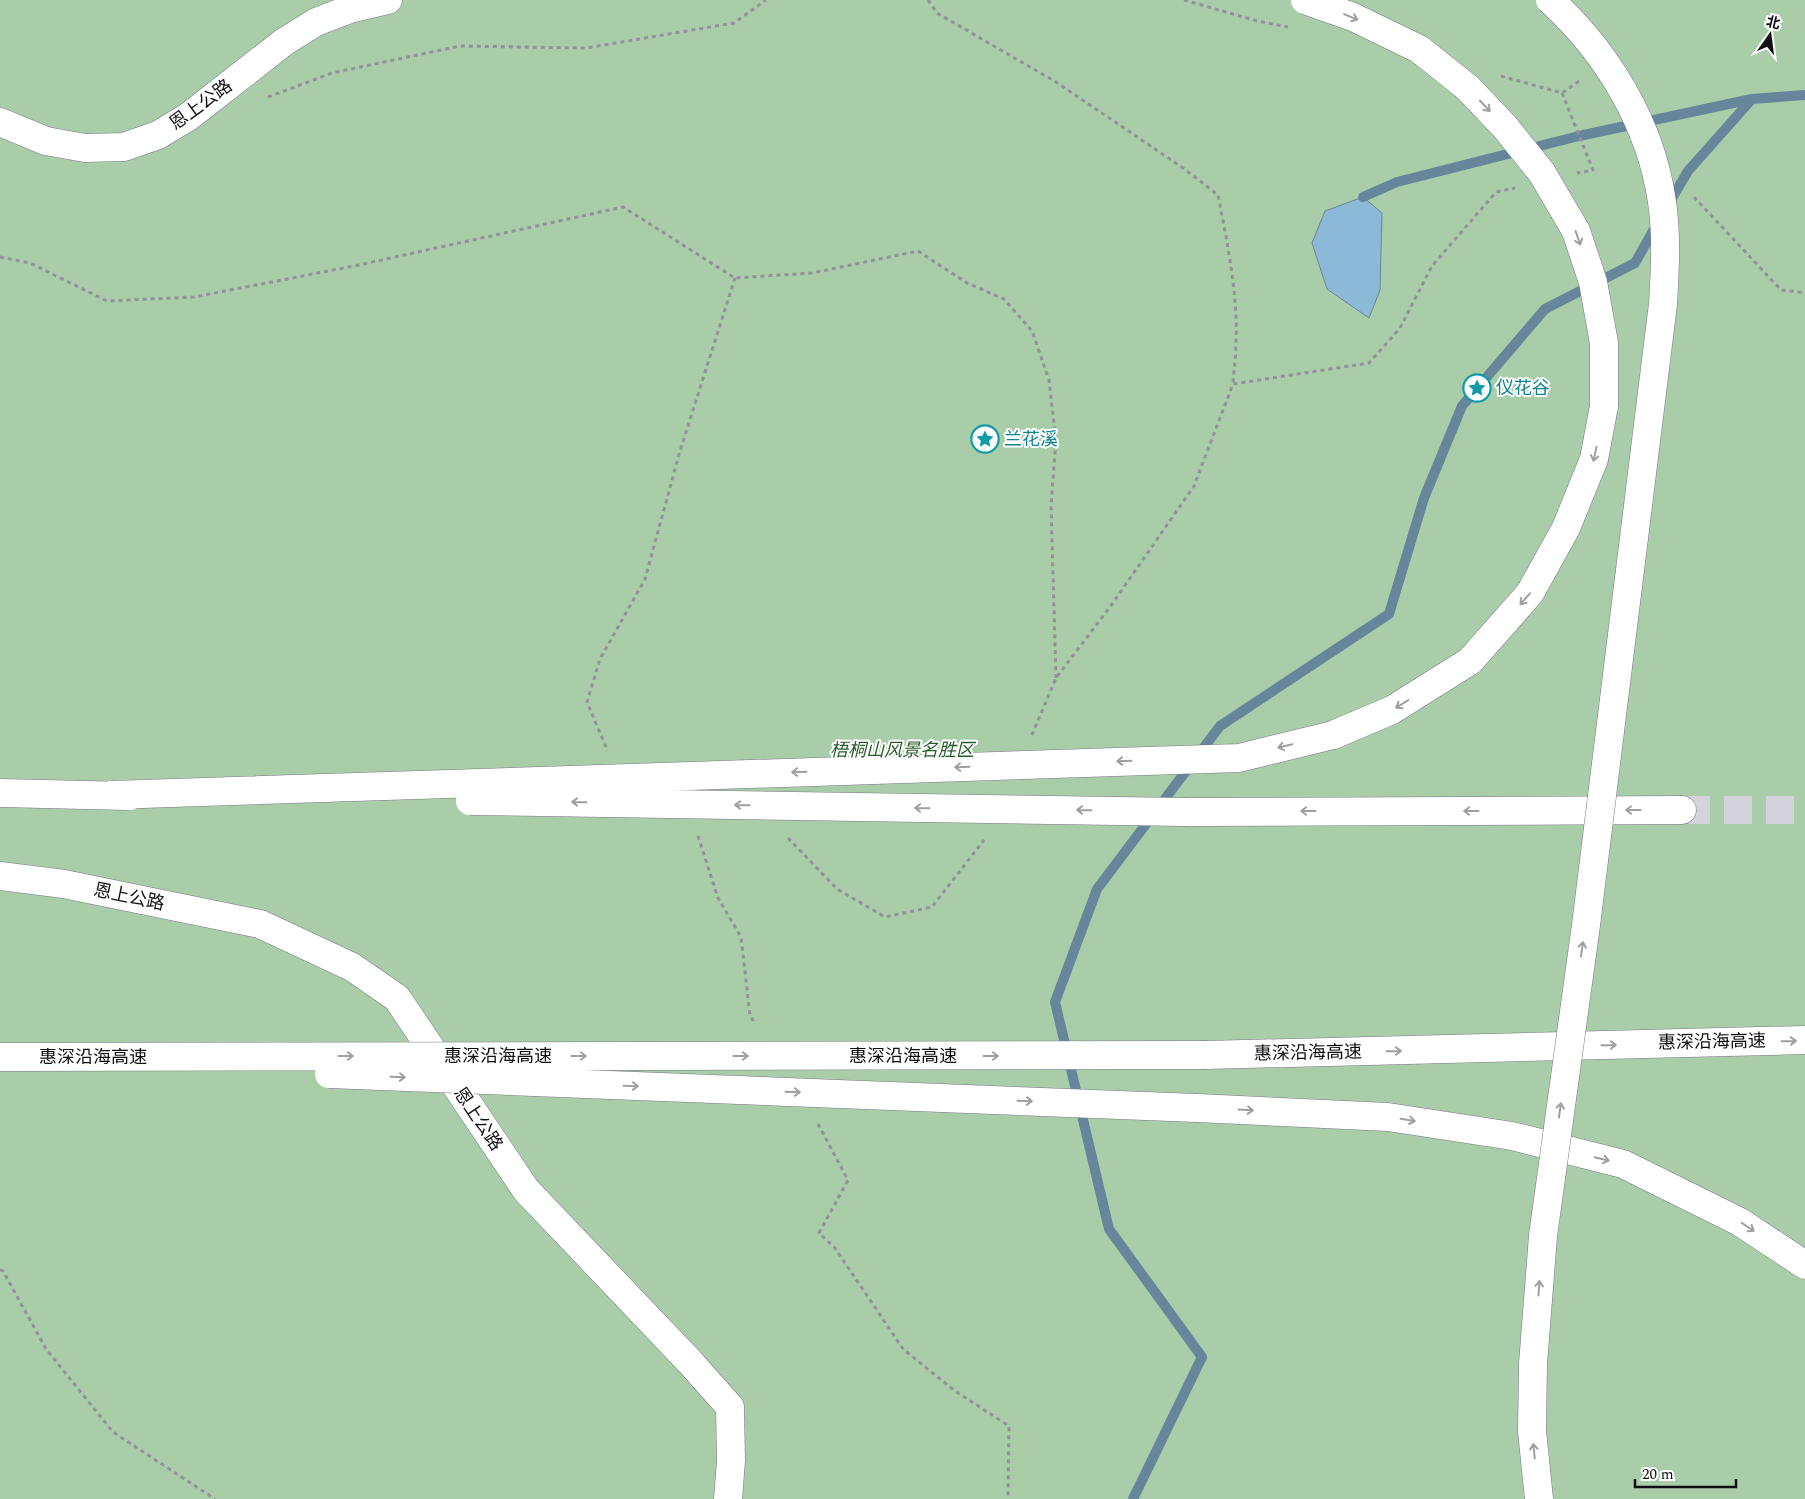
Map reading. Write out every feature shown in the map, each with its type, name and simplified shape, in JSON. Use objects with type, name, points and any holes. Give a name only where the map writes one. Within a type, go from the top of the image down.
[{"type":"main road","name":"恩上公路","points":[[0,122],[46,141],[85,148],[124,147],[158,135],[188,117],[284,42],[316,22],[350,9],[388,0]]},
{"type":"main road","points":[[112,795],[1239,758],[1332,735],[1392,710],[1470,662],[1530,594],[1566,528],[1594,459],[1604,406],[1604,343],[1593,282],[1576,231],[1542,173],[1505,127],[1468,88],[1419,49],[1353,17],[1305,0]]},
{"type":"main road","points":[[1540,1499],[1532,1431],[1533,1364],[1543,1236],[1586,924],[1664,304],[1666,253],[1662,201],[1649,147],[1628,97],[1596,52],[1563,12],[1550,0]]},
{"type":"main road","points":[[0,793],[1186,812],[1682,810]]},
{"type":"main road","name":"恩上公路","points":[[0,876],[64,884],[260,924],[352,967],[397,998],[526,1190],[690,1362],[730,1407],[731,1461],[728,1499]]},
{"type":"main road","name":"惠深沿海高速","points":[[0,1057],[1206,1055],[1805,1040]]},
{"type":"main road","points":[[0,1062],[1388,1117],[1512,1136],[1623,1164],[1740,1222],[1805,1265]]},
{"type":"path","points":[[267,97],[332,73],[460,46],[586,48],[734,23],[766,0]]},
{"type":"path","points":[[928,0],[937,13],[1056,82],[1183,168],[1218,195],[1235,306],[1236,340],[1233,384]]},
{"type":"path","points":[[1696,200],[1781,290],[1805,293]]},
{"type":"path","points":[[0,256],[30,263],[107,301],[194,296],[354,266],[623,207],[735,278],[812,273],[918,251],[967,283],[1004,299],[1032,331],[1049,380],[1056,440],[1051,505],[1056,678]]},
{"type":"path","points":[[608,752],[588,702],[600,659],[645,579],[680,451],[735,278]]},
{"type":"path","points":[[0,1270],[3,1271],[46,1349],[113,1432],[215,1499]]},
{"type":"green space","name":"梧桐山风景名胜区","points":[[0,0],[1805,0],[1805,1499],[0,1499]]},
{"type":"water","points":[[1363,197],[1382,213],[1380,290],[1369,318],[1327,289],[1312,243],[1325,211]]},
{"type":"waterway","points":[[1668,205],[1688,171],[1752,99],[1805,95]]},
{"type":"waterway","points":[[1363,197],[1397,182],[1579,136],[1752,99]]},
{"type":"waterway","points":[[1133,1499],[1202,1357],[1109,1229],[1055,1002],[1097,889],[1220,726],[1389,614],[1424,498],[1462,406],[1545,309],[1635,263],[1657,224]]},
{"type":"tunnel","points":[[1682,810],[1805,810]]},
{"type":"place","name":"仪花谷","points":[[1477,388]]},
{"type":"place","name":"兰花溪","points":[[985,439]]}]
